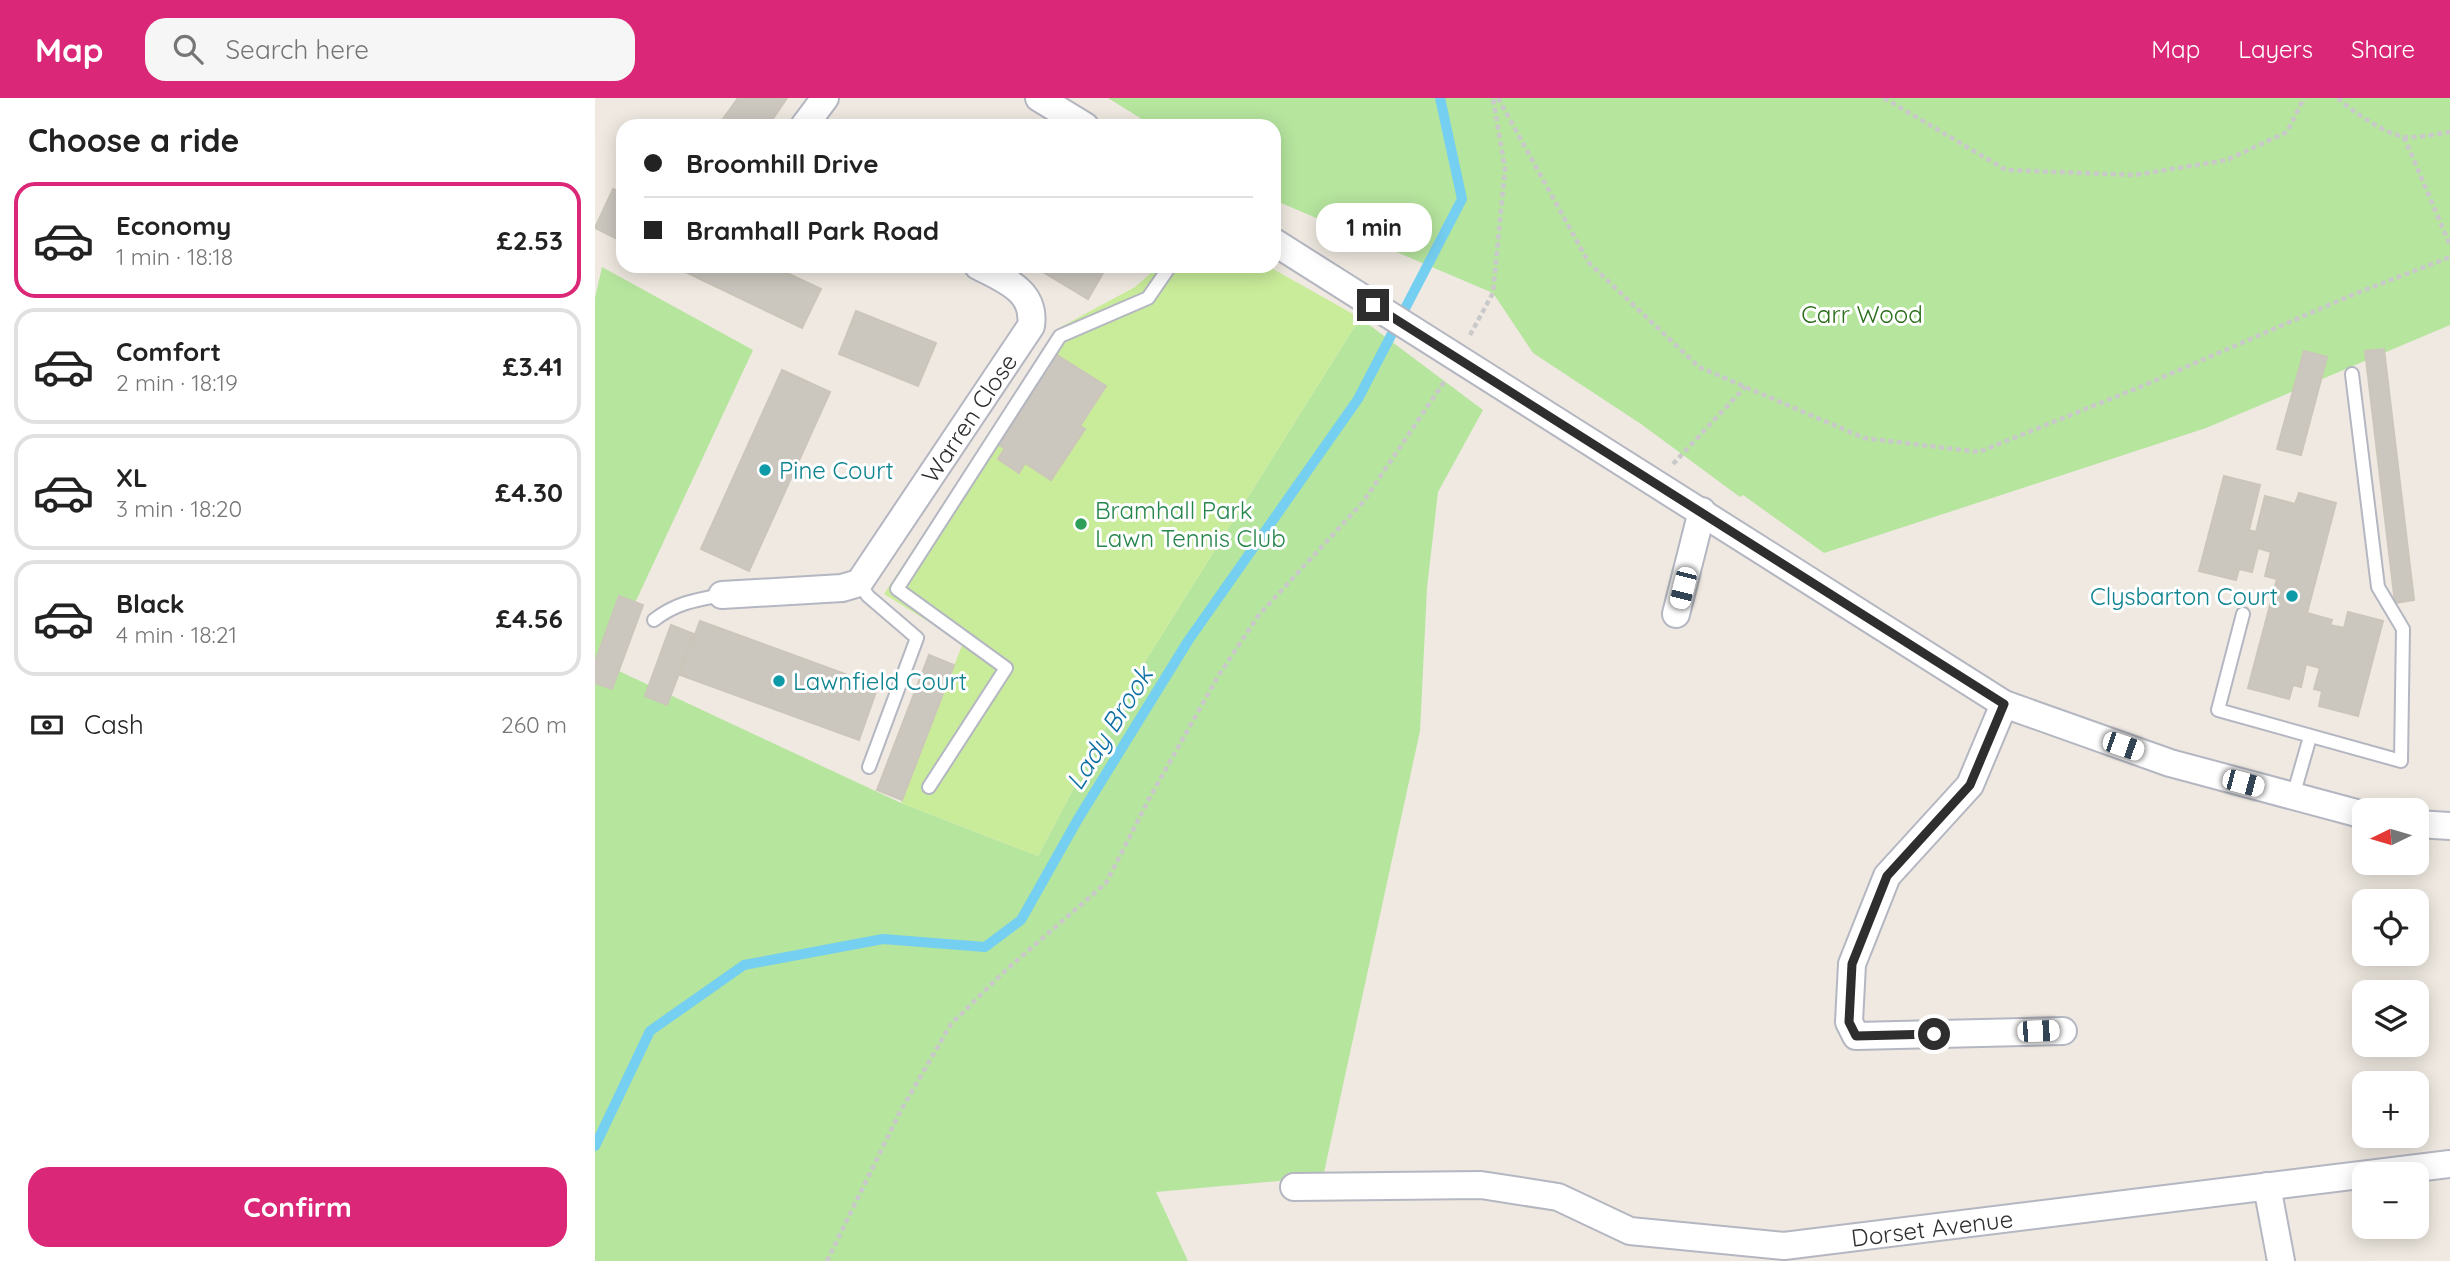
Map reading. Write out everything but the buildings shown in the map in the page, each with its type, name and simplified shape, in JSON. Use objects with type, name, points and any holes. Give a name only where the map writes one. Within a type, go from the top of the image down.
[{"type":"street","points":[[809,119],[825,98]]},
{"type":"street","points":[[1039,98],[1074,119]]},
{"type":"street","points":[[1281,247],[2004,704],[2170,763],[2352,812]]},
{"type":"street","name":"Warren Close","points":[[859,583],[1031,326],[1033,314],[1023,293],[991,273]]},
{"type":"street","points":[[1676,614],[1702,511]]},
{"type":"street","points":[[722,596],[842,588],[859,583]]},
{"type":"street","points":[[2004,704],[1970,785],[1887,876],[1852,964],[1849,1022],[1856,1036],[2063,1031]]},
{"type":"street","points":[[2429,825],[2450,826]]},
{"type":"street","name":"Dorset Avenue","points":[[1294,1187],[1481,1185],[1558,1197],[1630,1231],[1785,1254],[2267,1186],[2450,1164]]},
{"type":"street","points":[[2267,1186],[2281,1261]]},
{"type":"lane","points":[[929,787],[1006,668],[897,589],[1060,336],[1148,298],[1165,273]]},
{"type":"lane","points":[[2243,614],[2218,710],[2401,761],[2403,629],[2378,587],[2353,374]]},
{"type":"lane","points":[[859,583],[868,596],[917,638],[869,766]]},
{"type":"lane","points":[[654,620],[669,608],[683,602],[722,596]]},
{"type":"lane","points":[[2293,796],[2310,737]]},
{"type":"path","points":[[1458,358],[1493,293],[1505,169],[1493,98]]},
{"type":"path","points":[[1498,98],[1589,263],[1699,367],[1864,438],[1979,452],[2152,382],[2352,295],[2450,257]]},
{"type":"path","points":[[1884,98],[2006,170],[2135,175],[2227,160],[2287,132],[2304,98]]},
{"type":"path","points":[[2338,98],[2347,107],[2382,128],[2404,137],[2450,132]]},
{"type":"path","points":[[2404,137],[2450,245]]},
{"type":"path","points":[[1656,482],[1745,387]]},
{"type":"path","points":[[827,1261],[900,1112],[951,1024],[1006,970],[1106,883],[1149,799],[1217,678],[1258,616],[1363,502],[1439,390]]},
{"type":"green space","name":"Carr Wood","points":[[1108,98],[2450,98],[2450,325],[2206,428],[1824,553],[1743,495],[1740,497],[1641,424],[1533,353],[1493,293],[1281,203],[1281,119],[1142,119]]},
{"type":"green space","points":[[602,267],[753,350],[606,665],[901,803],[1038,856],[1116,708],[1360,318],[1483,410],[1438,492],[1427,588],[1420,731],[1323,1177],[1156,1192],[1188,1261],[595,1261],[595,298]]},
{"type":"green space","name":"Bramhall Park Lawn Tennis Club","points":[[1151,273],[1280,273],[1360,318],[1116,708],[1038,856],[901,803],[963,643],[884,594],[1059,328],[1135,287]]},
{"type":"waterway","name":"Lady Brook","points":[[595,1146],[650,1031],[744,965],[883,939],[985,947],[1021,920],[1078,819],[1188,641],[1358,399],[1462,199],[1440,98]]},
{"type":"place","name":"Pine Court","points":[[765,470]]},
{"type":"place","name":"Bramhall Park Lawn Tennis Club","points":[[1081,524]]},
{"type":"place","name":"Clysbarton Court","points":[[2292,596]]},
{"type":"place","name":"Lawnfield Court","points":[[779,681]]},
{"type":"route","points":[[1373,305],[2004,704],[1970,785],[1887,876],[1852,964],[1849,1022],[1856,1036],[1934,1034]]}]
